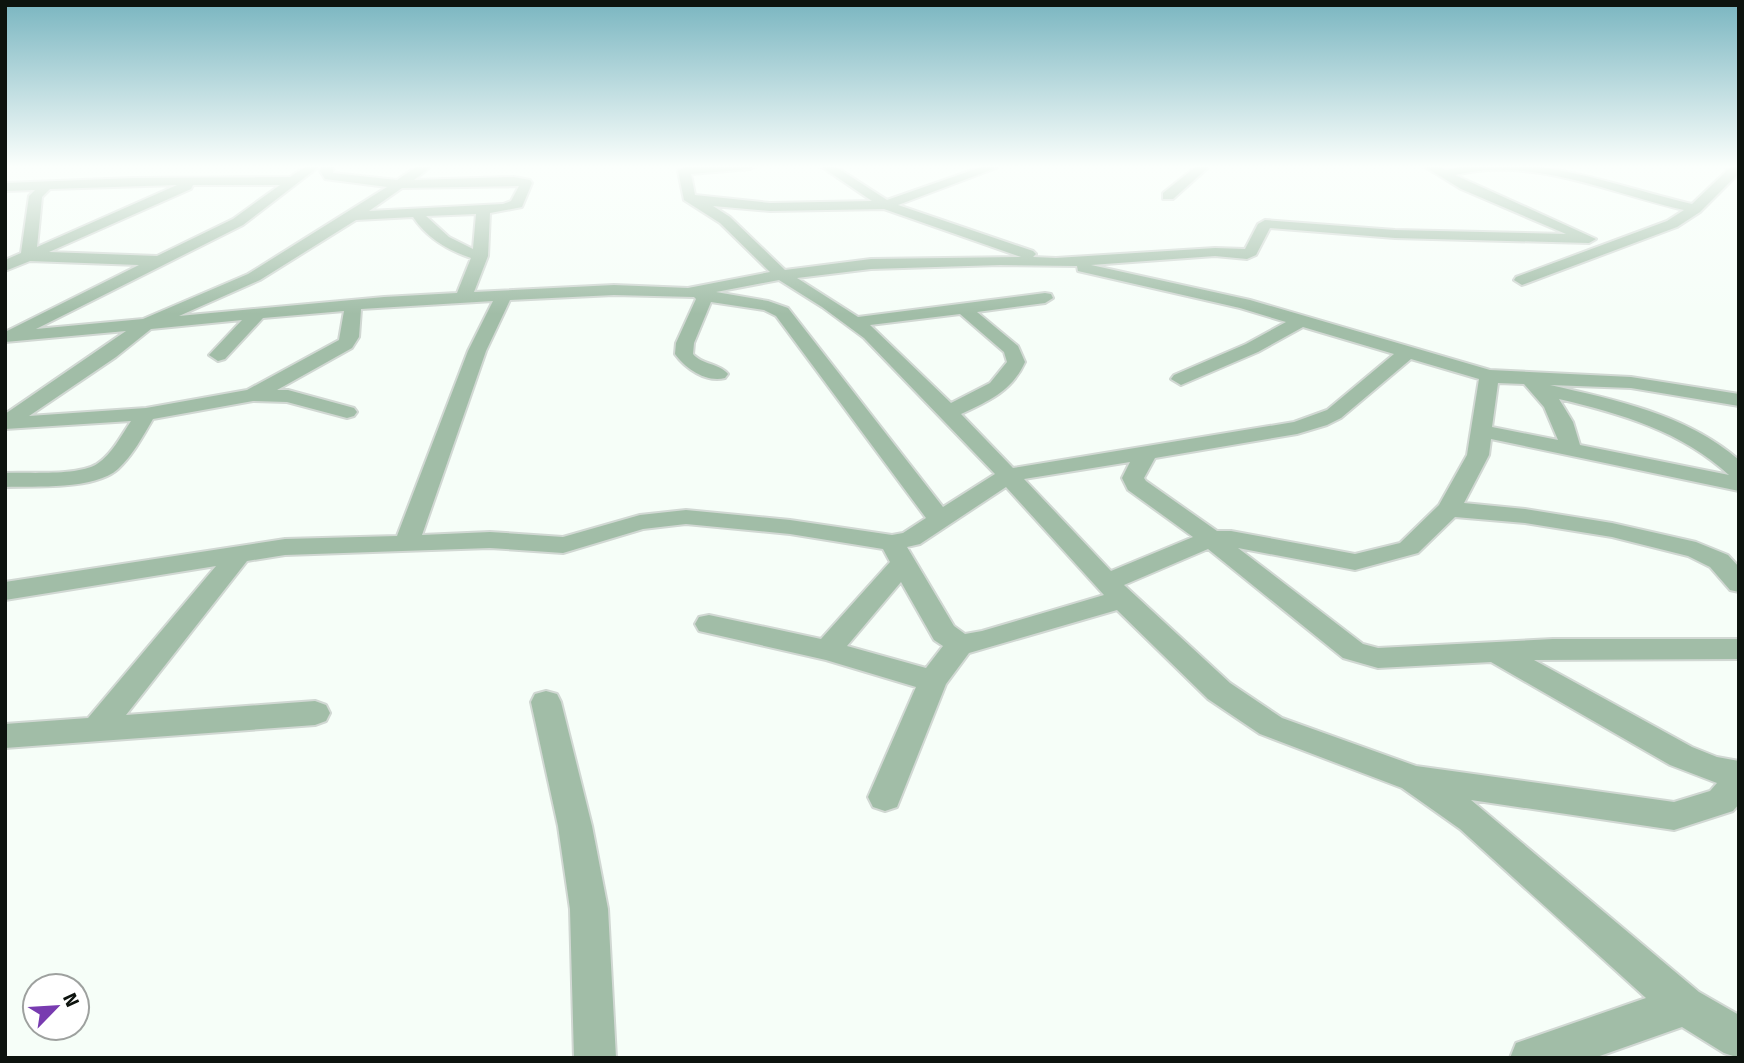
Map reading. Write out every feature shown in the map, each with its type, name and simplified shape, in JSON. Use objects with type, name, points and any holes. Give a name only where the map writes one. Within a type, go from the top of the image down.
[{"type":"street","points":[[28,256],[34,215]]},
{"type":"street","points":[[5,266],[122,215]]},
{"type":"street","points":[[5,337],[238,222],[248,215]]},
{"type":"street","points":[[5,424],[108,354],[146,324],[254,277],[353,216],[383,215]]},
{"type":"street","points":[[418,215],[424,225],[433,229],[444,242],[480,256]]},
{"type":"street","points":[[464,297],[480,256],[484,236],[483,215]]},
{"type":"street","points":[[717,215],[781,275],[856,323],[948,412],[1115,590],[1219,691],[1271,726],[1414,779],[1674,816],[1721,801],[1739,782]]},
{"type":"street","points":[[913,215],[1056,263],[1231,301],[1489,376],[1533,384],[1659,420],[1688,434],[1727,460],[1739,472]]},
{"type":"street","points":[[1530,215],[1608,246]]},
{"type":"street","points":[[1522,280],[1672,224],[1686,215]]},
{"type":"street","points":[[697,294],[781,275],[871,264],[1000,260],[1056,263],[1204,253],[1247,254],[1251,252],[1265,224],[1395,234],[1589,239]]},
{"type":"street","points":[[28,256],[160,261]]},
{"type":"street","points":[[5,337],[352,305],[614,290],[697,294],[768,306],[782,312],[941,521]]},
{"type":"street","points":[[697,294],[684,354],[691,363],[718,374]]},
{"type":"street","points":[[407,542],[477,351],[503,297]]},
{"type":"street","points":[[856,323],[1045,298]]},
{"type":"street","points":[[253,395],[346,344],[350,337],[352,305]]},
{"type":"street","points":[[948,412],[1002,385],[1016,362],[1012,350],[964,309]]},
{"type":"street","points":[[218,355],[257,315]]},
{"type":"street","points":[[1181,379],[1252,348],[1300,321]]},
{"type":"street","points":[[827,650],[911,539],[1009,475],[1297,428],[1320,421],[1334,414],[1407,353]]},
{"type":"street","points":[[5,591],[239,554],[320,545],[490,540],[563,545],[640,522],[686,517],[790,527],[898,553],[944,633],[960,644],[982,641],[1115,590],[1211,539],[1231,539],[1355,562],[1409,548],[1449,509],[1478,455],[1489,376]]},
{"type":"street","points":[[1533,384],[1613,381],[1677,388],[1739,400]]},
{"type":"street","points":[[1533,384],[1553,404],[1566,428],[1570,449]]},
{"type":"street","points":[[5,424],[146,414],[253,395],[288,396],[347,412]]},
{"type":"street","points":[[5,480],[89,474],[104,470],[120,453],[146,414]]},
{"type":"street","points":[[1481,431],[1739,484]]},
{"type":"street","points":[[1146,453],[1133,478],[1136,485],[1211,539],[1353,651],[1378,658],[1553,649],[1739,649]]},
{"type":"street","points":[[1449,509],[1525,516],[1599,528],[1696,550],[1719,561],[1739,584]]},
{"type":"street","points":[[98,727],[239,554]]},
{"type":"street","points":[[709,624],[827,650],[933,681]]},
{"type":"street","points":[[885,797],[933,681],[960,644]]},
{"type":"street","points":[[1495,652],[1681,757],[1714,769],[1739,774]]},
{"type":"street","points":[[546,702],[575,826],[589,909],[595,1058]]},
{"type":"street","points":[[5,736],[315,713]]},
{"type":"street","points":[[1414,779],[1472,820],[1685,1006],[1739,1038]]},
{"type":"street","points":[[1531,1058],[1685,1006]]}]
